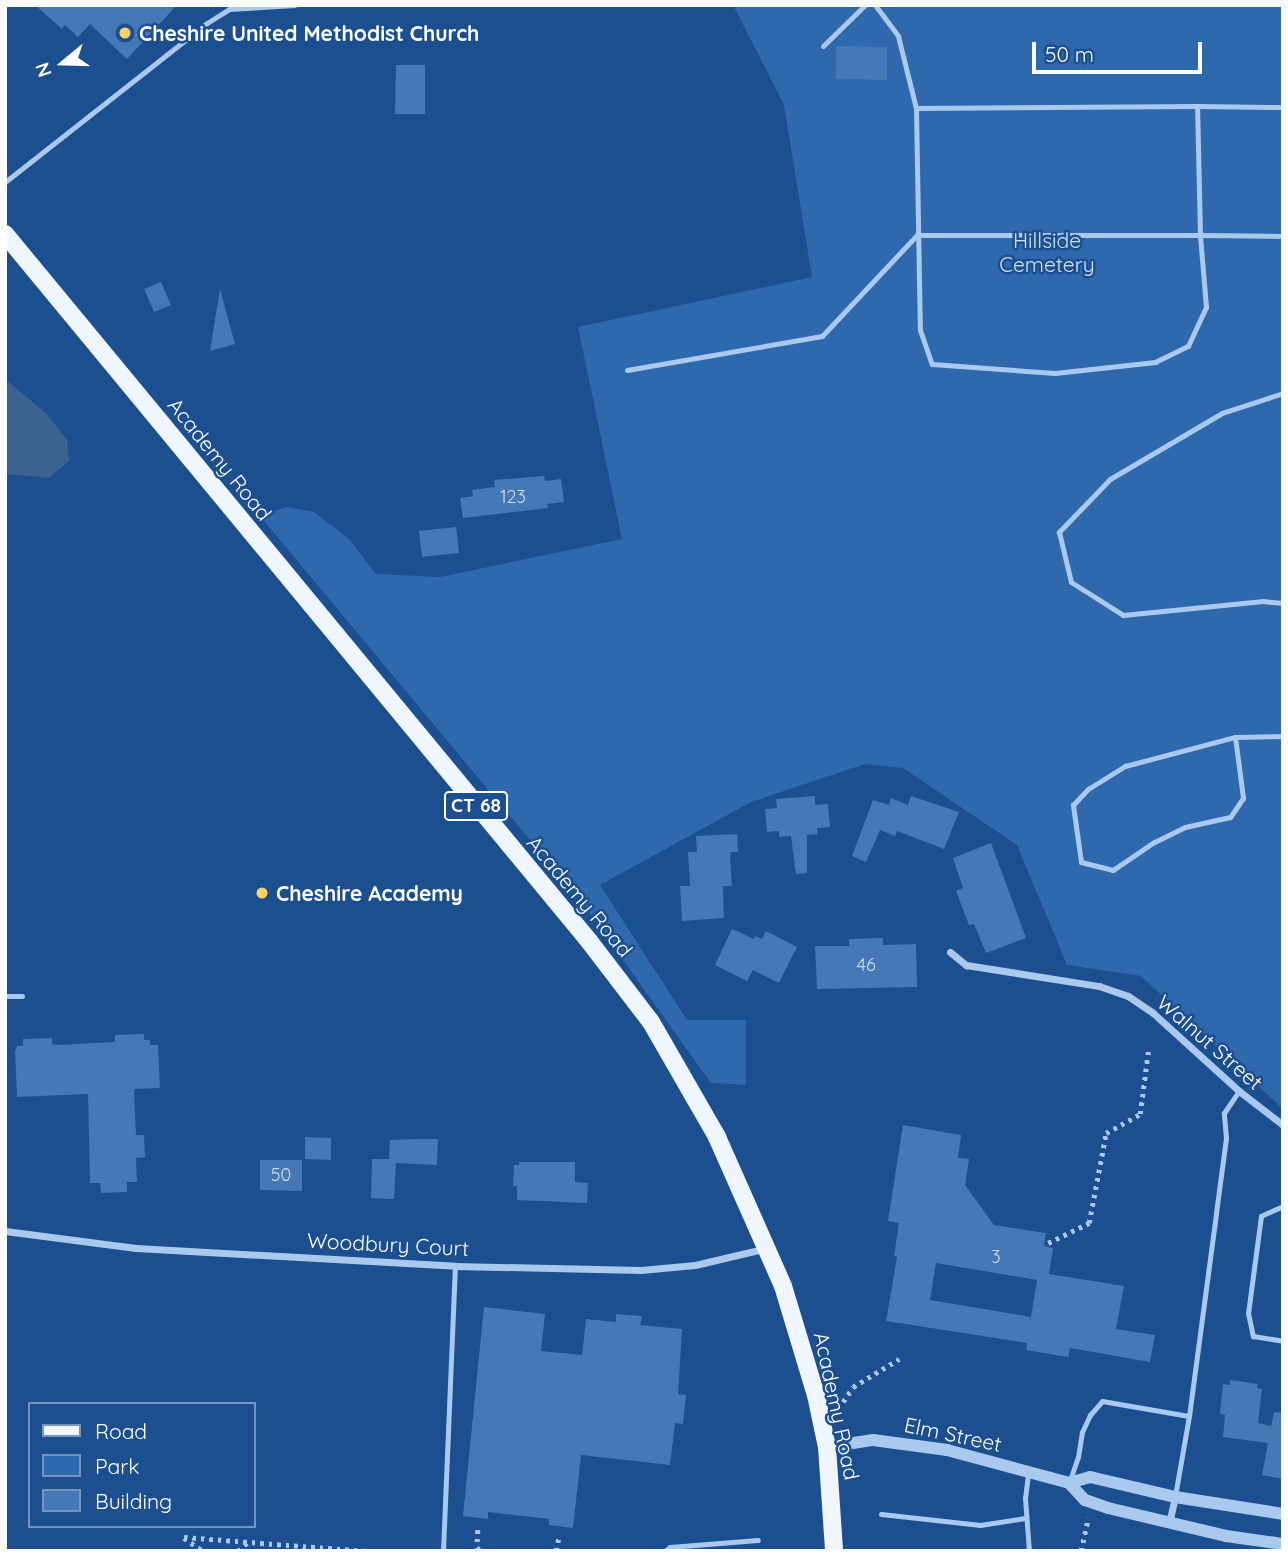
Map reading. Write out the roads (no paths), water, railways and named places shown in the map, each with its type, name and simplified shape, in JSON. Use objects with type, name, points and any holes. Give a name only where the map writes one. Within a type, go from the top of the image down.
[{"type":"main road","name":"Academy Road","points":[[5,234],[626,988],[673,1058],[710,1126],[767,1247],[797,1325],[827,1447],[834,1551]]},
{"type":"street","name":"Walnut Street","points":[[950,952],[966,965],[1099,986],[1128,996],[1161,1020],[1239,1091],[1283,1125]]},
{"type":"street","name":"Woodbury Court","points":[[5,1231],[136,1248],[455,1266],[640,1270],[695,1265],[767,1247]]},
{"type":"street","name":"Elm Street","points":[[827,1447],[873,1440],[900,1441],[947,1450],[1069,1483],[1085,1500],[1169,1524],[1283,1544]]},
{"type":"street","name":"Elm Street","points":[[1069,1483],[1090,1477],[1175,1497],[1283,1514]]},
{"type":"street","points":[[1169,1524],[1175,1497]]},
{"type":"lane","points":[[5,182],[229,7],[295,5]]},
{"type":"lane","points":[[823,46],[865,5]]},
{"type":"lane","points":[[875,5],[898,36],[916,108],[920,331],[932,363],[1055,373],[1154,362],[1188,346],[1206,307],[1200,235],[1197,106]]},
{"type":"lane","points":[[916,108],[1283,107]]},
{"type":"lane","points":[[627,370],[822,336],[918,236],[1283,236]]},
{"type":"lane","points":[[1283,393],[1222,413],[1110,479],[1059,532],[1071,582],[1123,615],[1263,601],[1283,603]]},
{"type":"lane","points":[[1235,737],[1243,798],[1230,817],[1185,827],[1154,842],[1113,870],[1081,862],[1073,805],[1088,789],[1125,766],[1235,737],[1283,736]]},
{"type":"lane","points":[[5,996],[22,996]]},
{"type":"lane","points":[[1175,1497],[1189,1416],[1226,1138],[1224,1113],[1239,1091]]},
{"type":"lane","points":[[1283,1206],[1272,1208],[1261,1216],[1248,1312],[1253,1336],[1283,1341]]},
{"type":"lane","points":[[443,1551],[455,1266]]},
{"type":"lane","points":[[1069,1483],[1078,1457],[1082,1432],[1090,1415],[1102,1401],[1189,1416]]},
{"type":"lane","points":[[1029,1471],[1025,1518],[1029,1551]]},
{"type":"lane","points":[[881,1514],[980,1525],[1025,1518]]},
{"type":"lane","points":[[665,1551],[670,1547],[758,1540]]},
{"type":"place","name":"Cheshire United Methodist Church","points":[[125,33]]},
{"type":"place","name":"Cheshire Academy","points":[[262,893]]},
{"type":"park label","name":"Hillside Cemetery","points":[[1047,252]]}]
